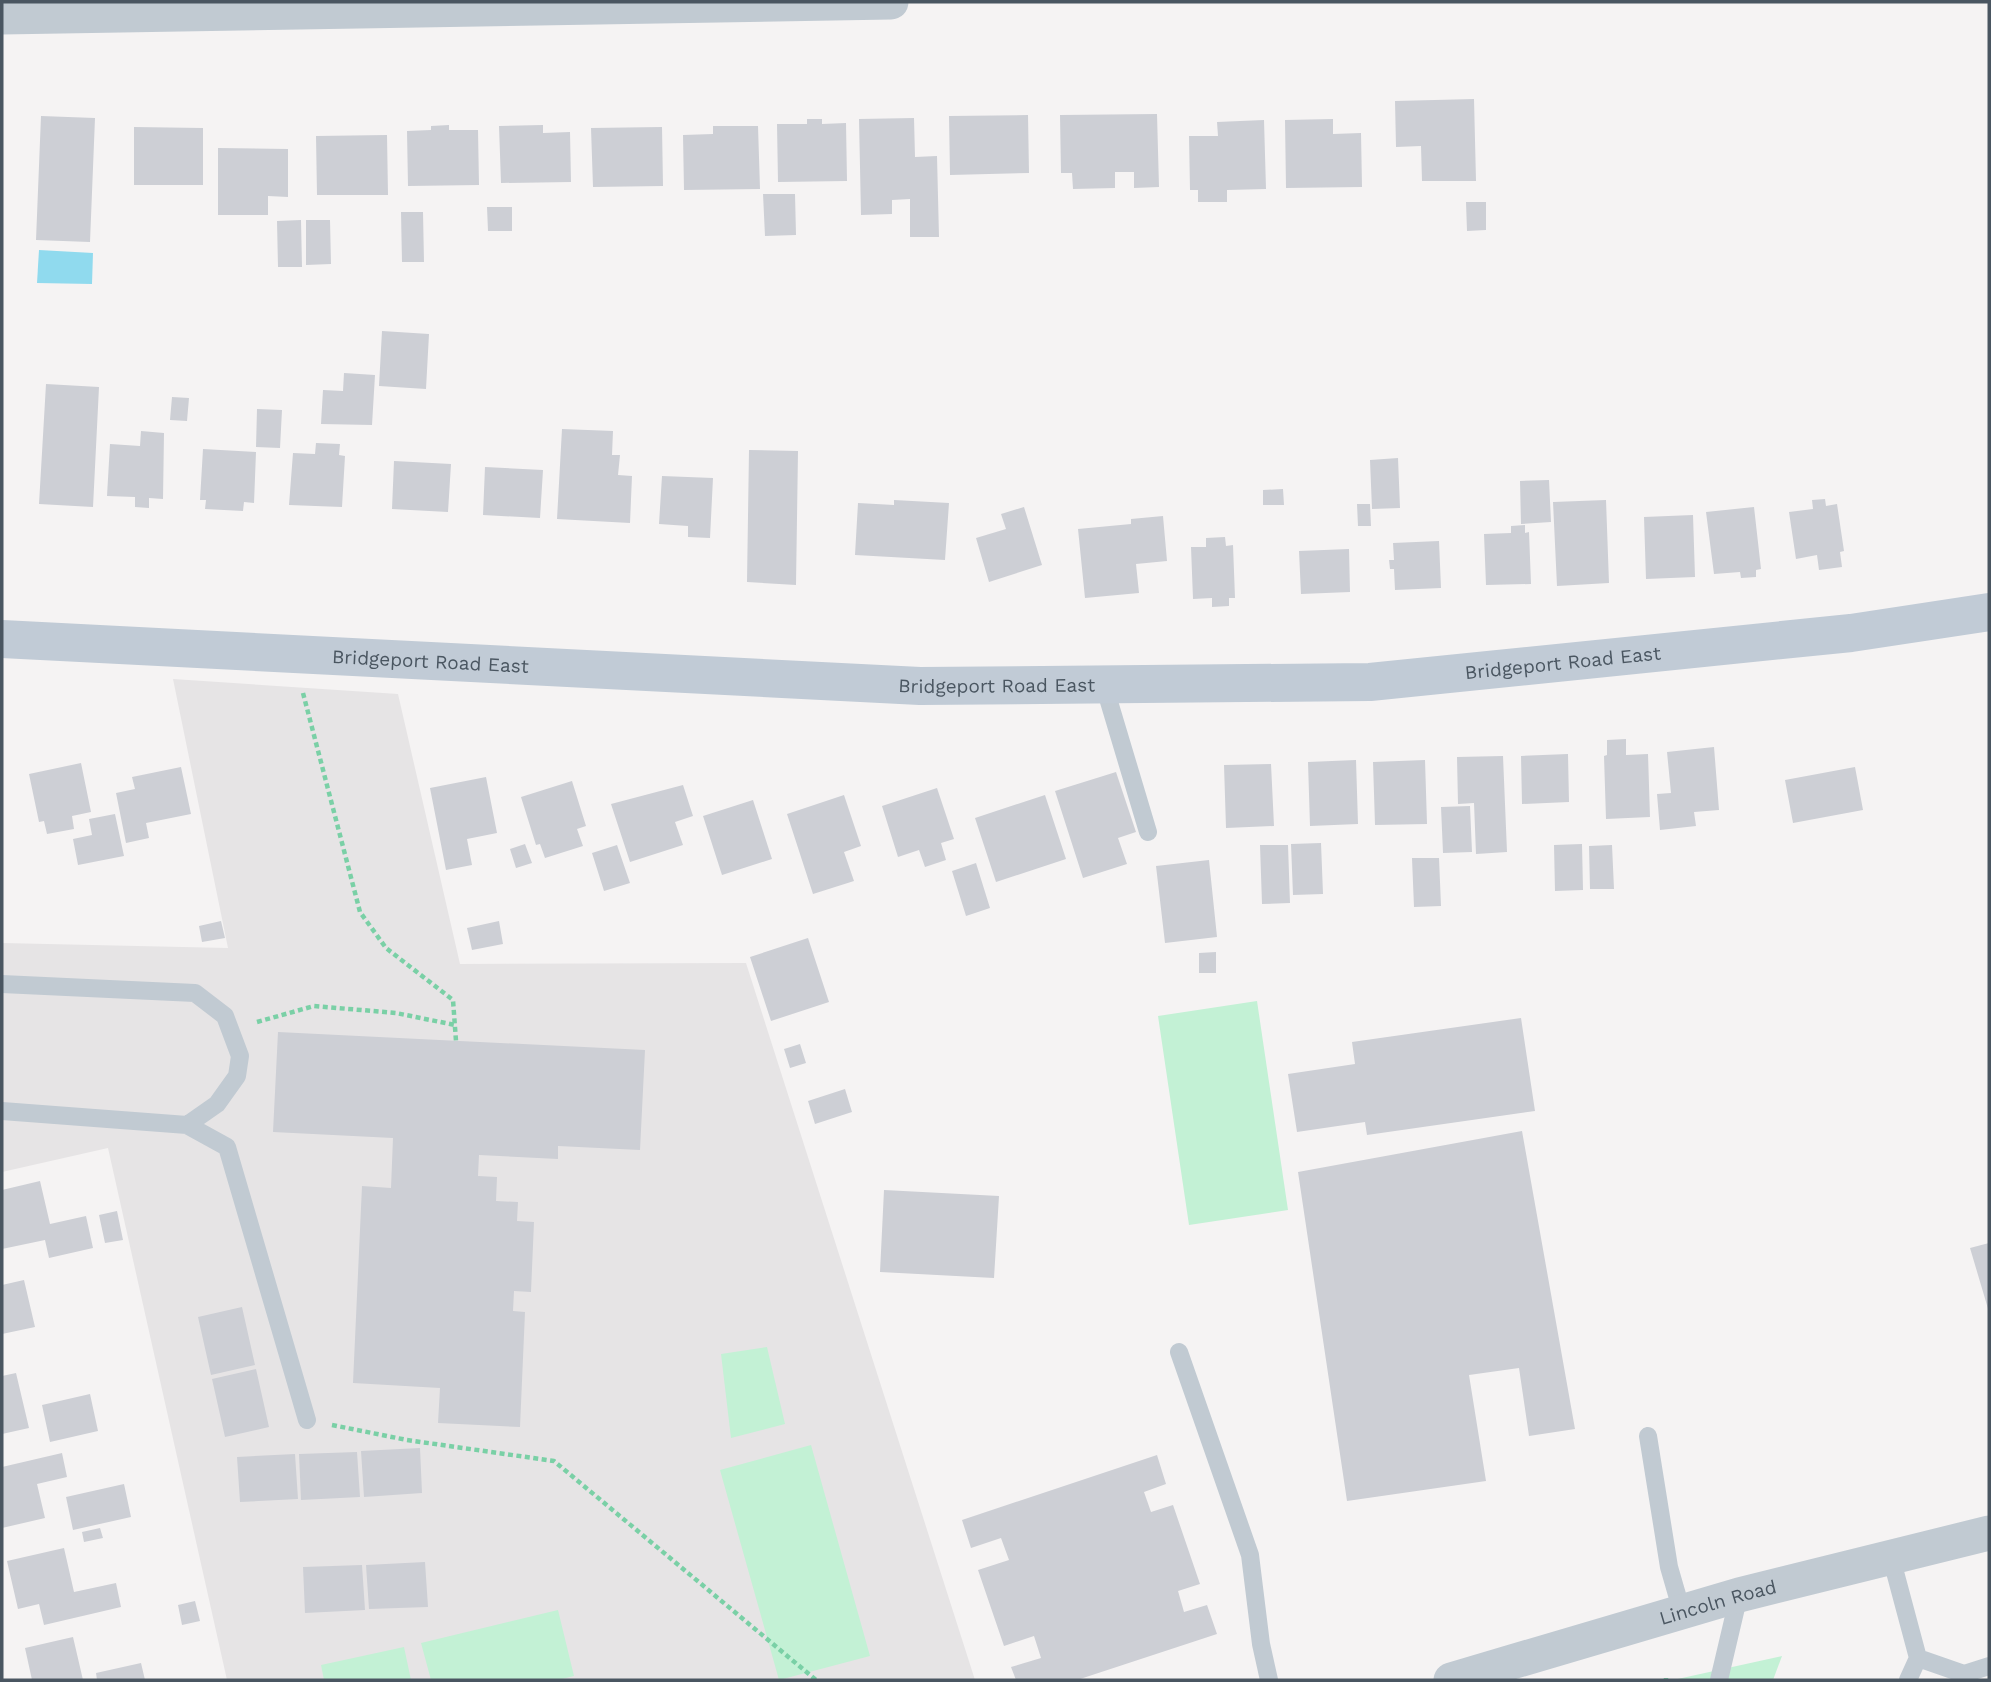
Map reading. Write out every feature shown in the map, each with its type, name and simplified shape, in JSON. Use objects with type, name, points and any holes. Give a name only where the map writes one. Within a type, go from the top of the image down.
[{"type":"main road","name":"Bridgeport Road East","points":[[2,639],[920,686],[1370,682],[1851,633],[1989,612]]},
{"type":"street","points":[[2,18],[891,2]]},
{"type":"street","name":"Lincoln Road","points":[[1451,1680],[1739,1595],[1989,1533]]},
{"type":"lane","points":[[1104,685],[1148,832]]},
{"type":"lane","points":[[2,984],[195,993],[225,1016],[240,1056],[237,1076],[217,1104],[187,1125]]},
{"type":"lane","points":[[2,1111],[187,1125],[227,1147],[307,1420]]},
{"type":"lane","points":[[1179,1352],[1250,1555],[1261,1644],[1269,1680]]},
{"type":"lane","points":[[1648,1436],[1669,1567],[1682,1612]]},
{"type":"lane","points":[[1891,1558],[1918,1658],[1908,1680]]},
{"type":"lane","points":[[1719,1680],[1739,1595]]},
{"type":"lane","points":[[1918,1658],[1965,1677],[1989,1667]]},
{"type":"path","points":[[302,689],[360,912],[386,948],[453,1000],[456,1041]]},
{"type":"path","points":[[232,1032],[273,1016],[313,1006],[396,1013],[455,1025]]},
{"type":"path","points":[[307,1420],[407,1440],[554,1461],[816,1680]]},
{"type":"shaded area","points":[[173,679],[398,694],[460,964],[746,963],[975,1680],[227,1680],[108,1148],[2,1172],[2,943],[228,948]]},
{"type":"green space","points":[[1257,1001],[1288,1210],[1189,1225],[1158,1016]]},
{"type":"green space","points":[[767,1347],[785,1424],[731,1438],[721,1354]]},
{"type":"green space","points":[[811,1445],[870,1656],[779,1680],[720,1470]]},
{"type":"green space","points":[[558,1610],[574,1676],[558,1680],[431,1680],[421,1643]]},
{"type":"green space","points":[[404,1647],[411,1680],[324,1680],[321,1665]]},
{"type":"green space","points":[[1782,1656],[1773,1680],[1673,1680]]},
{"type":"water","points":[[39,250],[93,253],[92,284],[37,283]]},
{"type":"building","points":[[1474,99],[1476,181],[1422,181],[1421,146],[1396,147],[1395,101]]},
{"type":"building","points":[[1157,114],[1159,187],[1134,188],[1134,172],[1115,172],[1115,188],[1073,189],[1072,173],[1061,173],[1060,115]]},
{"type":"building","points":[[1028,115],[1029,173],[950,175],[949,116]]},
{"type":"building","points":[[41,116],[95,118],[90,242],[36,240]]},
{"type":"building","points":[[914,118],[915,157],[937,156],[939,237],[910,237],[910,199],[892,200],[892,214],[861,215],[859,119]]},
{"type":"building","points":[[807,119],[822,119],[822,124],[846,123],[847,181],[778,182],[777,124],[807,124]]},
{"type":"building","points":[[1333,119],[1333,134],[1361,133],[1362,187],[1286,188],[1285,120]]},
{"type":"building","points":[[1264,120],[1266,189],[1227,190],[1227,202],[1198,202],[1198,190],[1190,190],[1189,136],[1218,136],[1217,122]]},
{"type":"building","points":[[449,125],[449,130],[478,130],[479,185],[408,186],[407,131],[431,130],[431,126]]},
{"type":"building","points":[[543,125],[543,133],[570,132],[571,182],[501,183],[499,126]]},
{"type":"building","points":[[713,126],[758,126],[760,189],[684,190],[683,135],[713,134]]},
{"type":"building","points":[[134,127],[203,128],[203,185],[134,185]]},
{"type":"building","points":[[662,127],[663,186],[593,187],[591,128]]},
{"type":"building","points":[[387,135],[388,195],[317,195],[316,136]]},
{"type":"building","points":[[218,148],[288,149],[288,197],[268,196],[268,215],[218,215]]},
{"type":"building","points":[[763,194],[795,194],[796,235],[765,236]]},
{"type":"building","points":[[1466,202],[1486,202],[1486,230],[1467,231]]},
{"type":"building","points":[[487,207],[512,207],[512,231],[488,231]]},
{"type":"building","points":[[401,212],[423,212],[424,262],[402,262]]},
{"type":"building","points":[[301,220],[302,267],[278,267],[277,221]]},
{"type":"building","points":[[306,220],[330,220],[331,264],[306,265]]},
{"type":"building","points":[[382,331],[429,334],[426,389],[379,386]]},
{"type":"building","points":[[344,373],[375,375],[372,425],[321,424],[323,390],[343,391]]},
{"type":"building","points":[[46,384],[99,387],[93,507],[39,504]]},
{"type":"building","points":[[172,397],[189,398],[187,421],[170,420]]},
{"type":"building","points":[[257,409],[282,410],[280,448],[256,447]]},
{"type":"building","points":[[562,429],[613,431],[612,455],[620,455],[618,475],[632,476],[630,523],[557,519]]},
{"type":"building","points":[[141,431],[164,433],[163,499],[149,498],[149,508],[135,507],[135,497],[107,496],[110,444],[140,446]]},
{"type":"building","points":[[316,443],[340,444],[339,455],[345,456],[342,507],[289,505],[293,453],[315,454]]},
{"type":"building","points":[[203,449],[256,452],[254,503],[244,502],[243,511],[205,509],[206,500],[200,500]]},
{"type":"building","points":[[749,450],[798,451],[796,585],[747,582]]},
{"type":"building","points":[[1398,458],[1400,508],[1372,509],[1370,460]]},
{"type":"building","points":[[394,461],[451,464],[448,512],[392,509]]},
{"type":"building","points":[[485,467],[543,470],[540,518],[483,515]]},
{"type":"building","points":[[662,476],[713,478],[710,538],[688,537],[688,526],[659,524]]},
{"type":"building","points":[[1549,480],[1551,522],[1521,524],[1520,481]]},
{"type":"building","points":[[1283,489],[1284,505],[1263,505],[1263,490]]},
{"type":"building","points":[[1825,499],[1826,506],[1837,504],[1844,551],[1840,552],[1842,567],[1819,570],[1817,555],[1796,559],[1789,512],[1813,509],[1812,500]]},
{"type":"building","points":[[894,500],[949,503],[945,560],[855,555],[858,503],[894,505]]},
{"type":"building","points":[[1606,500],[1609,583],[1557,586],[1553,502]]},
{"type":"building","points":[[1357,504],[1370,504],[1371,526],[1358,526]]},
{"type":"building","points":[[1024,507],[1042,565],[989,582],[976,538],[1006,529],[1001,514]]},
{"type":"building","points":[[1754,507],[1761,569],[1756,570],[1756,577],[1741,578],[1740,572],[1714,574],[1706,512]]},
{"type":"building","points":[[1693,515],[1695,577],[1646,579],[1644,517]]},
{"type":"building","points":[[1163,516],[1167,561],[1136,564],[1139,593],[1085,598],[1078,529],[1131,524],[1131,519]]},
{"type":"building","points":[[1525,525],[1525,533],[1529,532],[1531,584],[1486,585],[1484,534],[1511,533],[1511,526]]},
{"type":"building","points":[[1225,537],[1226,546],[1233,545],[1235,598],[1229,598],[1229,606],[1212,607],[1212,598],[1193,599],[1191,547],[1206,547],[1206,538]]},
{"type":"building","points":[[1439,541],[1441,588],[1395,590],[1394,569],[1390,569],[1389,560],[1394,560],[1393,543]]},
{"type":"building","points":[[1349,549],[1350,592],[1301,594],[1299,551]]},
{"type":"building","points":[[1626,739],[1626,755],[1648,754],[1650,817],[1606,819],[1604,756],[1607,755],[1607,740]]},
{"type":"building","points":[[1714,747],[1719,810],[1694,812],[1696,826],[1660,830],[1657,794],[1671,793],[1667,752]]},
{"type":"building","points":[[1568,754],[1569,802],[1522,804],[1521,756]]},
{"type":"building","points":[[1503,756],[1507,852],[1476,854],[1474,803],[1458,804],[1457,757]]},
{"type":"building","points":[[1356,760],[1358,824],[1310,826],[1308,762]]},
{"type":"building","points":[[1425,760],[1427,824],[1375,825],[1373,762]]},
{"type":"building","points":[[81,763],[91,812],[72,816],[74,829],[47,834],[44,821],[39,822],[29,774]]},
{"type":"building","points":[[1271,764],[1274,826],[1226,828],[1224,765]]},
{"type":"building","points":[[181,767],[191,814],[146,823],[149,838],[126,843],[116,793],[135,789],[132,777]]},
{"type":"building","points":[[1855,767],[1863,810],[1793,823],[1785,780]]},
{"type":"building","points":[[1116,772],[1136,832],[1118,838],[1127,864],[1083,878],[1055,791]]},
{"type":"building","points":[[486,777],[497,833],[467,839],[472,865],[446,870],[430,788]]},
{"type":"building","points":[[572,781],[586,826],[577,829],[583,846],[545,858],[540,844],[536,845],[521,797]]},
{"type":"building","points":[[683,785],[693,816],[675,822],[683,845],[630,862],[611,804]]},
{"type":"building","points":[[937,788],[954,839],[941,843],[946,860],[925,867],[919,850],[898,857],[882,806]]},
{"type":"building","points":[[844,795],[861,846],[844,852],[854,881],[813,894],[787,814]]},
{"type":"building","points":[[1045,795],[1066,859],[996,882],[975,818]]},
{"type":"building","points":[[753,800],[772,859],[722,875],[703,816]]},
{"type":"building","points":[[1470,806],[1472,852],[1443,853],[1441,807]]},
{"type":"building","points":[[115,814],[124,856],[78,865],[73,839],[92,835],[89,819]]},
{"type":"building","points":[[1321,843],[1323,894],[1293,895],[1291,844]]},
{"type":"building","points":[[525,844],[532,863],[516,868],[510,849]]},
{"type":"building","points":[[1582,844],[1583,890],[1555,891],[1554,845]]},
{"type":"building","points":[[617,845],[630,883],[604,891],[592,853]]},
{"type":"building","points":[[1260,845],[1288,845],[1290,903],[1262,904]]},
{"type":"building","points":[[1612,845],[1614,889],[1590,889],[1589,846]]},
{"type":"building","points":[[1412,858],[1439,858],[1441,906],[1414,907]]},
{"type":"building","points":[[1209,860],[1217,937],[1165,943],[1156,866]]},
{"type":"building","points":[[976,863],[990,908],[966,916],[952,871]]},
{"type":"building","points":[[221,921],[225,938],[202,942],[199,926]]},
{"type":"building","points":[[499,921],[503,944],[472,950],[467,928]]},
{"type":"building","points":[[808,938],[829,1002],[771,1021],[750,957]]},
{"type":"building","points":[[1216,952],[1216,973],[1199,973],[1199,953]]},
{"type":"building","points":[[1521,1018],[1535,1111],[1367,1135],[1365,1122],[1297,1132],[1288,1074],[1355,1064],[1352,1042]]},
{"type":"building","points":[[278,1032],[645,1050],[640,1150],[558,1146],[558,1159],[479,1155],[478,1176],[497,1177],[496,1201],[518,1202],[517,1221],[534,1222],[531,1292],[514,1291],[513,1311],[525,1312],[520,1427],[438,1423],[440,1388],[353,1383],[362,1186],[391,1188],[393,1138],[273,1132]]},
{"type":"building","points":[[800,1044],[806,1063],[790,1068],[784,1049]]},
{"type":"building","points":[[845,1089],[852,1112],[815,1124],[808,1101]]},
{"type":"building","points":[[1522,1131],[1575,1429],[1529,1436],[1519,1368],[1469,1375],[1486,1481],[1347,1501],[1298,1172]]},
{"type":"building","points":[[40,1181],[50,1224],[86,1216],[93,1248],[49,1258],[45,1240],[2,1249],[2,1190]]},
{"type":"building","points":[[884,1190],[999,1196],[994,1278],[880,1272]]},
{"type":"building","points":[[117,1211],[123,1240],[105,1243],[99,1215]]},
{"type":"building","points":[[1989,1243],[1989,1312],[1970,1248]]},
{"type":"building","points":[[24,1280],[35,1327],[2,1334],[2,1285]]},
{"type":"building","points":[[242,1307],[255,1365],[211,1375],[198,1317]]},
{"type":"building","points":[[256,1369],[269,1427],[225,1437],[212,1379]]},
{"type":"building","points":[[16,1373],[29,1428],[2,1434],[2,1376]]},
{"type":"building","points":[[90,1394],[98,1431],[50,1442],[42,1405]]},
{"type":"building","points":[[420,1448],[422,1493],[364,1497],[361,1451]]},
{"type":"building","points":[[357,1452],[360,1497],[301,1500],[299,1454]]},
{"type":"building","points":[[62,1453],[67,1477],[37,1484],[45,1518],[2,1528],[2,1467]]},
{"type":"building","points":[[295,1454],[298,1499],[240,1502],[237,1457]]},
{"type":"building","points":[[1157,1455],[1166,1484],[1144,1492],[1151,1512],[1173,1505],[1200,1584],[1178,1591],[1184,1612],[1207,1605],[1217,1634],[1077,1680],[1016,1680],[1011,1667],[1041,1658],[1034,1636],[1004,1646],[978,1570],[1009,1560],[1001,1538],[971,1548],[962,1520]]},
{"type":"building","points":[[124,1484],[131,1517],[73,1530],[66,1497]]},
{"type":"building","points":[[100,1528],[103,1538],[84,1542],[82,1532]]},
{"type":"building","points":[[64,1548],[74,1592],[116,1583],[121,1607],[44,1625],[39,1604],[18,1609],[7,1561]]},
{"type":"building","points":[[425,1562],[428,1607],[369,1609],[366,1565]]},
{"type":"building","points":[[362,1565],[365,1610],[305,1613],[303,1567]]},
{"type":"building","points":[[195,1601],[200,1621],[182,1625],[178,1605]]},
{"type":"building","points":[[73,1637],[83,1680],[32,1680],[25,1648]]},
{"type":"building","points":[[141,1663],[145,1680],[97,1680],[96,1673]]}]
